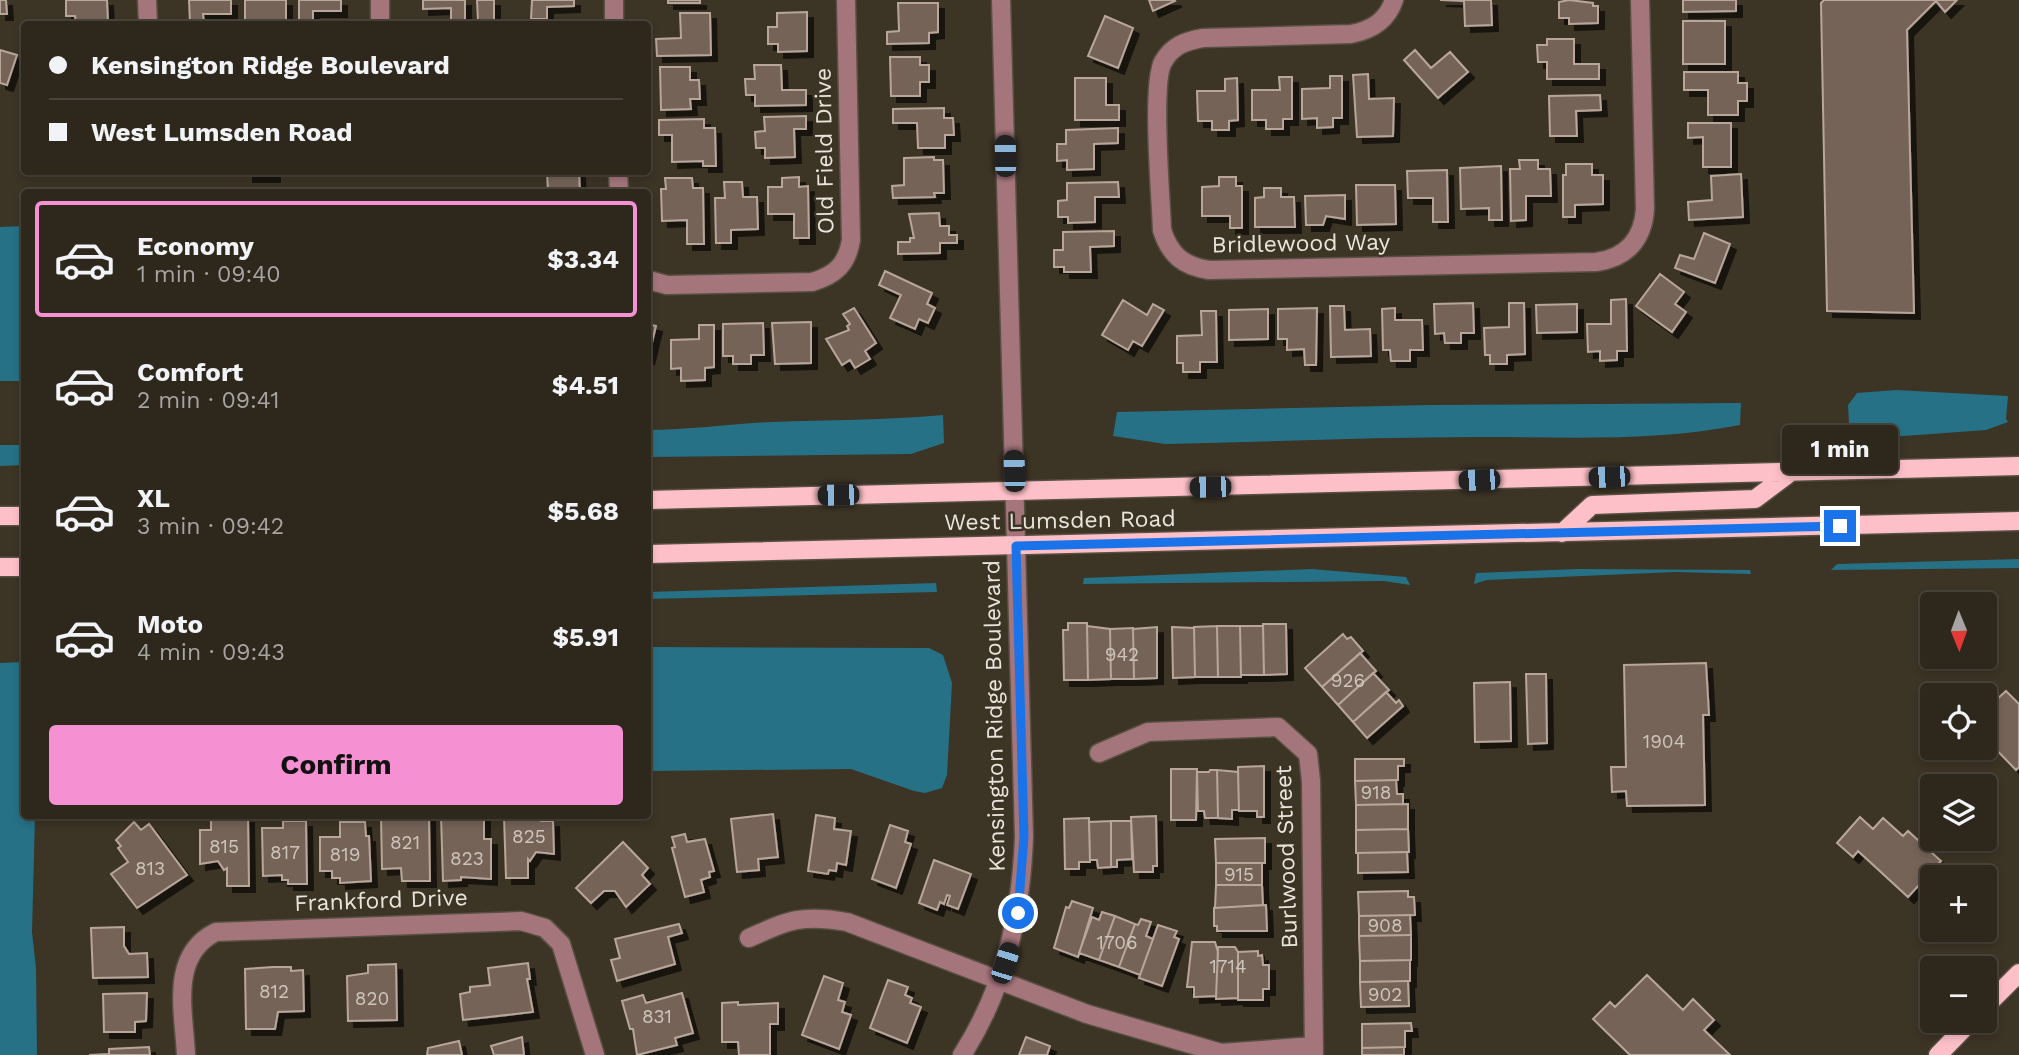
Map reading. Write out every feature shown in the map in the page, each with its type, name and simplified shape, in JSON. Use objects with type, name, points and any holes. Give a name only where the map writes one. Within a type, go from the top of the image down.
[{"type":"main road","name":"West Lumsden Road","points":[[651,500],[2019,466]]},
{"type":"main road","points":[[1562,533],[1592,505],[1755,499],[1791,472]]},
{"type":"main road","points":[[0,516],[21,516]]},
{"type":"main road","name":"West Lumsden Road","points":[[651,554],[2019,521]]},
{"type":"main road","points":[[0,567],[21,567]]},
{"type":"main road","points":[[1997,995],[2019,973]]},
{"type":"main road","points":[[1938,1055],[1959,1033]]},
{"type":"street","points":[[147,0],[148,21]]},
{"type":"street","points":[[380,0],[380,21]]},
{"type":"street","points":[[614,0],[614,21]]},
{"type":"street","name":"Old Field Drive","points":[[651,281],[667,285],[812,282],[828,277],[841,267],[849,254],[852,240],[846,0]]},
{"type":"street","name":"Kensington Ridge Boulevard","points":[[962,1055],[999,979],[1018,913],[1024,837],[1001,0]]},
{"type":"street","name":"Bridlewood Way","points":[[1394,0],[1381,22],[1368,31],[1351,34],[1203,38],[1186,41],[1172,49],[1157,79],[1162,230],[1167,246],[1178,259],[1192,268],[1209,270],[1596,262],[1621,255],[1633,245],[1644,222],[1640,0]]},
{"type":"street","name":"Burlwood Street","points":[[1099,753],[1149,732],[1278,727],[1308,754],[1311,780],[1314,1051]]},
{"type":"street","points":[[748,938],[789,920],[824,918],[847,922],[1087,1014],[1221,1053],[1314,1051]]},
{"type":"street","name":"Frankford Drive","points":[[186,1055],[184,965],[192,950],[216,932],[521,921],[545,928],[561,944],[595,1055]]},
{"type":"water","points":[[21,226],[21,381],[0,381],[0,227]]},
{"type":"water","points":[[1896,390],[2008,396],[2008,422],[1986,430],[1890,437],[1849,424],[1848,405],[1857,393]]},
{"type":"water","points":[[1741,403],[1740,425],[1643,436],[1165,444],[1113,436],[1117,412],[1430,405]]},
{"type":"water","points":[[943,415],[944,443],[911,454],[651,457],[651,430],[771,422]]},
{"type":"water","points":[[0,445],[21,445],[21,465],[0,466]]},
{"type":"water","points":[[2019,559],[2019,568],[1831,570],[1837,564]]},
{"type":"water","points":[[1312,569],[1406,577],[1410,585],[1384,581],[1083,584],[1084,578]]},
{"type":"water","points":[[1578,569],[1750,570],[1751,574],[1675,572],[1487,580],[1474,584],[1476,573]]},
{"type":"water","points":[[936,583],[937,592],[651,599],[651,592]]},
{"type":"water","points":[[651,647],[929,648],[943,655],[952,683],[947,775],[942,788],[925,793],[914,791],[851,769],[651,771]]},
{"type":"water","points":[[21,662],[21,819],[35,819],[32,932],[36,968],[37,1055],[0,1055],[0,663]]},
{"type":"building","points":[[0,0],[6,0],[7,14],[0,14]]},
{"type":"building","points":[[66,0],[107,0],[108,21],[76,21],[75,16],[66,16]]},
{"type":"building","points":[[189,0],[231,0],[231,14],[203,14],[204,21],[190,21]]},
{"type":"building","points":[[245,0],[286,0],[286,21],[245,21]]},
{"type":"building","points":[[299,0],[341,0],[341,11],[313,11],[313,21],[299,21]]},
{"type":"building","points":[[423,0],[465,0],[465,20],[451,21],[451,8],[423,9]]},
{"type":"building","points":[[477,0],[494,0],[494,20],[478,21]]},
{"type":"building","points":[[532,0],[574,0],[574,6],[547,7],[547,19],[531,19]]},
{"type":"building","points":[[668,0],[700,0],[700,3],[668,3]]},
{"type":"building","points":[[1149,0],[1174,0],[1175,1],[1153,11]]},
{"type":"building","points":[[1440,0],[1491,0],[1492,25],[1465,26],[1464,1]]},
{"type":"building","points":[[1569,0],[1598,6],[1598,23],[1569,24],[1569,18],[1559,18],[1559,2]]},
{"type":"building","points":[[1683,0],[1736,0],[1736,11],[1683,12]]},
{"type":"building","points":[[1824,0],[1957,0],[1945,12],[1936,1],[1907,30],[1914,313],[1827,311],[1821,3]]},
{"type":"building","points":[[898,3],[938,3],[938,32],[929,33],[929,43],[887,44],[887,32],[899,31]]},
{"type":"building","points":[[807,12],[807,51],[778,52],[778,44],[768,44],[768,27],[777,27],[777,13]]},
{"type":"building","points":[[680,13],[710,13],[711,55],[657,56],[656,39],[681,38]]},
{"type":"building","points":[[1105,16],[1133,28],[1118,68],[1088,56]]},
{"type":"building","points":[[1683,21],[1725,21],[1725,64],[1683,64]]},
{"type":"building","points":[[1547,39],[1574,39],[1574,64],[1599,64],[1599,79],[1547,79],[1547,62],[1538,62],[1537,45],[1547,45]]},
{"type":"building","points":[[0,50],[17,55],[7,85],[0,83]]},
{"type":"building","points":[[1415,50],[1431,68],[1450,52],[1468,72],[1438,98],[1404,60]]},
{"type":"building","points":[[890,57],[920,57],[920,65],[929,65],[929,82],[920,82],[920,96],[891,96]]},
{"type":"building","points":[[754,65],[781,65],[782,90],[806,90],[806,105],[755,106],[755,95],[746,95],[745,79],[755,79]]},
{"type":"building","points":[[660,67],[690,67],[690,80],[699,80],[700,99],[690,99],[691,109],[661,110]]},
{"type":"building","points":[[1684,72],[1738,72],[1738,83],[1747,83],[1747,101],[1738,101],[1738,115],[1708,115],[1708,90],[1684,90]]},
{"type":"building","points":[[1368,74],[1369,99],[1394,98],[1393,136],[1357,137],[1353,75]]},
{"type":"building","points":[[1330,76],[1342,76],[1342,118],[1333,118],[1333,127],[1317,128],[1317,118],[1302,119],[1302,89],[1330,88]]},
{"type":"building","points":[[1279,77],[1292,77],[1292,119],[1283,119],[1283,129],[1266,129],[1266,120],[1252,120],[1252,90],[1280,90]]},
{"type":"building","points":[[1075,78],[1106,78],[1106,105],[1119,105],[1119,120],[1075,120]]},
{"type":"building","points":[[1237,78],[1238,120],[1229,121],[1229,130],[1212,130],[1212,121],[1198,121],[1197,91],[1225,91],[1225,79]]},
{"type":"building","points":[[1600,95],[1601,110],[1576,111],[1577,136],[1550,136],[1549,96]]},
{"type":"building","points":[[944,108],[944,118],[953,118],[954,135],[945,135],[945,148],[918,148],[917,123],[893,123],[893,109]]},
{"type":"building","points":[[806,116],[806,129],[794,129],[795,157],[765,158],[765,148],[756,148],[755,132],[765,131],[764,117]]},
{"type":"building","points":[[704,119],[704,128],[715,128],[716,166],[703,166],[703,161],[672,162],[672,135],[659,135],[659,120]]},
{"type":"building","points":[[1688,123],[1731,123],[1731,167],[1703,167],[1703,137],[1688,138]]},
{"type":"building","points":[[1118,128],[1118,143],[1094,144],[1094,169],[1067,170],[1067,160],[1057,161],[1057,144],[1066,144],[1066,130]]},
{"type":"building","points":[[934,157],[934,160],[943,160],[944,193],[934,193],[935,197],[893,198],[892,186],[904,185],[904,158]]},
{"type":"building","points":[[1519,160],[1538,160],[1538,169],[1550,169],[1551,196],[1526,196],[1526,220],[1511,221],[1510,169],[1520,169]]},
{"type":"building","points":[[1566,164],[1592,164],[1592,175],[1603,175],[1603,204],[1575,205],[1575,217],[1563,217],[1563,175],[1566,175]]},
{"type":"building","points":[[1501,166],[1502,220],[1489,220],[1489,208],[1461,209],[1460,168]]},
{"type":"building","points":[[1447,170],[1448,222],[1433,222],[1433,198],[1408,198],[1407,171]]},
{"type":"building","points":[[1741,174],[1743,217],[1689,220],[1688,202],[1712,200],[1711,176]]},
{"type":"building","points":[[547,175],[579,175],[580,189],[548,189]]},
{"type":"building","points":[[799,177],[799,187],[808,186],[809,238],[794,238],[794,214],[768,214],[768,187],[782,187],[782,178]]},
{"type":"building","points":[[1219,177],[1236,177],[1236,186],[1242,186],[1242,228],[1230,228],[1230,216],[1202,216],[1202,187],[1219,186]]},
{"type":"building","points":[[665,178],[692,178],[693,188],[703,188],[704,244],[687,244],[687,220],[662,221],[661,189],[666,189]]},
{"type":"building","points":[[724,182],[742,182],[743,197],[757,197],[758,229],[731,230],[731,243],[716,243],[715,198],[725,198]]},
{"type":"building","points":[[1118,182],[1119,197],[1095,197],[1095,222],[1068,223],[1068,217],[1058,217],[1058,201],[1067,200],[1067,183]]},
{"type":"building","points":[[1356,185],[1395,185],[1396,224],[1357,225]]},
{"type":"building","points":[[1264,188],[1281,188],[1281,197],[1294,197],[1295,227],[1255,227],[1255,198],[1264,197]]},
{"type":"building","points":[[1345,195],[1345,219],[1326,216],[1323,225],[1306,225],[1305,196]]},
{"type":"building","points":[[939,213],[940,226],[949,226],[949,235],[957,235],[957,243],[940,243],[940,253],[898,254],[898,242],[910,242],[910,238],[914,238],[909,214]]},
{"type":"building","points":[[1114,231],[1114,246],[1090,247],[1091,272],[1064,272],[1064,267],[1054,267],[1054,250],[1063,250],[1063,232]]},
{"type":"building","points":[[1704,233],[1730,244],[1715,283],[1675,268],[1680,255],[1694,259]]},
{"type":"building","points":[[885,271],[932,293],[927,304],[935,308],[928,323],[919,319],[915,329],[890,318],[901,295],[879,285]]},
{"type":"building","points":[[1660,274],[1684,292],[1675,304],[1686,312],[1672,332],[1636,306]]},
{"type":"building","points":[[1626,299],[1627,351],[1617,351],[1617,360],[1600,361],[1600,351],[1588,352],[1587,324],[1611,324],[1611,300]]},
{"type":"building","points":[[1123,300],[1147,315],[1153,304],[1164,310],[1142,346],[1133,341],[1128,350],[1102,335]]},
{"type":"building","points":[[1473,303],[1474,333],[1461,333],[1461,343],[1445,343],[1444,333],[1435,334],[1434,304]]},
{"type":"building","points":[[1509,303],[1524,303],[1525,354],[1507,355],[1507,364],[1490,364],[1490,355],[1485,355],[1484,328],[1509,327]]},
{"type":"building","points":[[1577,304],[1577,332],[1537,333],[1536,305]]},
{"type":"building","points":[[1330,306],[1344,306],[1345,330],[1370,329],[1371,356],[1331,357]]},
{"type":"building","points":[[854,308],[876,343],[865,351],[870,359],[855,368],[850,360],[842,365],[826,339],[849,330],[847,326],[850,324],[843,314]]},
{"type":"building","points":[[1317,308],[1316,365],[1305,365],[1304,349],[1287,350],[1287,339],[1278,339],[1278,309]]},
{"type":"building","points":[[1395,308],[1395,320],[1422,320],[1423,350],[1410,350],[1410,361],[1391,361],[1390,350],[1383,350],[1382,309]]},
{"type":"building","points":[[1268,309],[1268,339],[1229,340],[1229,310]]},
{"type":"building","points":[[1201,311],[1216,311],[1217,362],[1200,362],[1200,372],[1183,372],[1183,363],[1177,363],[1177,336],[1202,335]]},
{"type":"building","points":[[811,322],[811,363],[775,364],[772,323]]},
{"type":"building","points":[[763,323],[764,355],[751,355],[751,364],[733,364],[733,356],[723,356],[723,324]]},
{"type":"building","points":[[651,325],[656,326],[651,347]]},
{"type":"building","points":[[699,325],[714,325],[714,367],[705,368],[705,380],[681,381],[681,368],[671,369],[671,340],[699,339]]},
{"type":"building","points":[[1068,623],[1087,623],[1088,680],[1064,680],[1063,630],[1068,630]]},
{"type":"building","points":[[1263,624],[1286,624],[1287,674],[1264,675]]},
{"type":"building","points":[[1087,626],[1110,629],[1111,679],[1088,680]]},
{"type":"building","points":[[1217,626],[1240,626],[1241,677],[1218,677]]},
{"type":"building","points":[[1217,626],[1218,677],[1195,677],[1194,627]]},
{"type":"building","points":[[1240,626],[1263,626],[1264,675],[1241,675]]},
{"type":"building","points":[[1157,627],[1157,678],[1134,679],[1133,629]]},
{"type":"building","points":[[1172,627],[1194,628],[1195,677],[1173,678]]},
{"type":"building","points":[[1133,628],[1134,679],[1111,679],[1110,629]]},
{"type":"building","points":[[1343,634],[1347,639],[1351,637],[1363,651],[1322,687],[1305,668]]},
{"type":"building","points":[[1360,653],[1376,671],[1338,705],[1322,687]]},
{"type":"building","points":[[1706,663],[1709,715],[1703,715],[1705,805],[1627,806],[1626,791],[1612,792],[1611,767],[1626,767],[1624,665]]},
{"type":"building","points":[[1373,673],[1389,690],[1353,722],[1338,705]]},
{"type":"building","points":[[1526,674],[1546,674],[1547,743],[1528,744]]},
{"type":"building","points":[[1510,682],[1511,741],[1475,742],[1474,683]]},
{"type":"building","points":[[2006,691],[2019,704],[2019,767],[2016,770],[1997,750],[1997,699]]},
{"type":"building","points":[[1386,692],[1396,703],[1399,700],[1403,706],[1367,738],[1353,722]]},
{"type":"building","points":[[1355,759],[1404,759],[1404,766],[1398,766],[1398,780],[1355,781]]},
{"type":"building","points":[[1264,766],[1264,817],[1257,817],[1257,811],[1239,811],[1238,767]]},
{"type":"building","points":[[1171,769],[1197,769],[1196,820],[1171,820]]},
{"type":"building","points":[[1217,770],[1218,818],[1205,818],[1204,811],[1198,811],[1197,772]]},
{"type":"building","points":[[1217,770],[1238,772],[1239,810],[1232,810],[1232,819],[1218,818]]},
{"type":"building","points":[[1396,780],[1397,794],[1403,794],[1403,804],[1356,805],[1355,781]]},
{"type":"building","points":[[1408,804],[1408,829],[1356,830],[1356,805]]},
{"type":"building","points":[[773,814],[778,857],[758,859],[759,870],[737,872],[731,819]]},
{"type":"building","points":[[816,815],[835,818],[834,829],[851,831],[846,865],[837,863],[836,871],[829,870],[828,874],[808,871]]},
{"type":"building","points":[[1156,816],[1157,866],[1153,866],[1153,872],[1134,872],[1131,817]]},
{"type":"building","points":[[1860,817],[1873,829],[1883,818],[1903,836],[1908,831],[1920,842],[1920,851],[1930,851],[1941,861],[1937,865],[1920,865],[1920,884],[1908,897],[1858,851],[1853,857],[1837,843]]},
{"type":"building","points":[[1089,818],[1090,862],[1079,862],[1079,869],[1065,869],[1064,819]]},
{"type":"building","points":[[211,819],[248,819],[249,886],[227,886],[227,868],[224,870],[218,861],[200,864],[200,830],[211,830]]},
{"type":"building","points":[[381,819],[429,819],[430,881],[402,881],[401,868],[382,869]]},
{"type":"building","points":[[441,819],[484,819],[484,839],[491,839],[491,879],[461,877],[461,880],[443,881]]},
{"type":"building","points":[[504,819],[553,821],[554,854],[536,852],[530,861],[528,859],[528,878],[506,878]]},
{"type":"building","points":[[283,821],[306,821],[307,884],[288,884],[288,880],[282,880],[282,875],[263,876],[262,828],[283,828]]},
{"type":"building","points":[[1111,821],[1131,821],[1132,859],[1117,860],[1117,867],[1111,867]]},
{"type":"building","points":[[1111,821],[1111,867],[1098,868],[1097,860],[1090,860],[1089,822]]},
{"type":"building","points":[[134,822],[141,830],[149,824],[187,875],[137,908],[111,874],[128,862],[116,840]]},
{"type":"building","points":[[340,822],[365,822],[366,836],[369,836],[371,881],[340,883],[340,878],[332,878],[332,871],[320,871],[320,837],[340,837]]},
{"type":"building","points":[[890,825],[908,831],[905,842],[911,844],[896,888],[872,879]]},
{"type":"building","points":[[1408,829],[1409,852],[1356,853],[1356,830]]},
{"type":"building","points":[[685,834],[687,842],[705,839],[714,871],[709,872],[710,877],[701,880],[704,892],[685,897],[672,848],[675,847],[672,837]]},
{"type":"building","points":[[1265,838],[1265,863],[1216,863],[1215,839]]},
{"type":"building","points":[[623,842],[648,868],[642,875],[650,884],[626,907],[615,891],[604,891],[591,903],[576,888]]},
{"type":"building","points":[[1407,852],[1408,872],[1358,873],[1358,853]]},
{"type":"building","points":[[934,860],[971,874],[958,909],[947,905],[950,896],[947,895],[944,904],[940,902],[937,910],[919,903]]},
{"type":"building","points":[[1216,863],[1262,863],[1262,885],[1216,885]]},
{"type":"building","points":[[1216,885],[1262,885],[1263,905],[1215,908]]},
{"type":"building","points":[[1408,891],[1408,897],[1414,897],[1415,915],[1359,916],[1358,892]]},
{"type":"building","points":[[1072,901],[1093,908],[1078,957],[1054,948],[1066,907],[1069,908]]},
{"type":"building","points":[[1266,905],[1267,931],[1217,931],[1217,926],[1214,926],[1214,908]]},
{"type":"building","points":[[1102,912],[1115,916],[1099,960],[1079,953],[1092,917],[1099,920]]},
{"type":"building","points":[[1410,915],[1411,935],[1359,936],[1359,916]]},
{"type":"building","points":[[1115,916],[1135,924],[1119,967],[1099,960]]},
{"type":"building","points":[[1141,919],[1151,922],[1146,936],[1153,939],[1140,975],[1119,967],[1135,924],[1138,925]]},
{"type":"building","points":[[679,924],[682,933],[668,937],[675,964],[617,981],[611,960],[620,958],[615,939]]},
{"type":"building","points":[[1158,925],[1177,931],[1174,937],[1179,939],[1162,986],[1139,978]]},
{"type":"building","points":[[124,927],[124,946],[129,954],[147,953],[148,977],[93,978],[91,928]]},
{"type":"building","points":[[1411,935],[1411,960],[1360,961],[1359,936]]},
{"type":"building","points":[[1192,942],[1215,942],[1218,952],[1216,996],[1194,997],[1194,987],[1187,987]]},
{"type":"building","points":[[1218,947],[1235,947],[1238,952],[1238,998],[1216,999]]},
{"type":"building","points":[[1258,951],[1258,956],[1262,955],[1263,965],[1269,965],[1269,989],[1263,989],[1263,1000],[1238,1000],[1238,952]]},
{"type":"building","points":[[1410,960],[1410,981],[1360,982],[1360,961]]},
{"type":"building","points":[[528,963],[530,979],[527,979],[533,1012],[463,1020],[460,994],[470,992],[470,987],[490,985],[488,968]]},
{"type":"building","points":[[396,964],[397,1020],[348,1021],[347,976],[368,973],[368,965]]},
{"type":"building","points":[[291,967],[291,971],[303,970],[304,1011],[278,1012],[275,1029],[246,1029],[245,969]]},
{"type":"building","points":[[1647,975],[1683,1010],[1693,999],[1714,1020],[1704,1030],[1730,1055],[1630,1055],[1593,1019],[1610,1002],[1615,1007]]},
{"type":"building","points":[[824,976],[843,983],[838,1000],[845,1002],[842,1012],[851,1015],[839,1049],[802,1035]]},
{"type":"building","points":[[888,980],[908,987],[905,995],[912,998],[910,1003],[921,1007],[907,1043],[870,1028]]},
{"type":"building","points":[[1408,981],[1409,1006],[1361,1007],[1360,982]]},
{"type":"building","points":[[147,993],[146,1021],[135,1022],[135,1032],[104,1032],[103,994]]},
{"type":"building","points":[[682,993],[693,1033],[675,1038],[677,1045],[637,1055],[633,1029],[630,1029],[622,1001],[643,995],[646,1003]]},
{"type":"building","points":[[738,1002],[738,1005],[778,1003],[778,1024],[770,1024],[770,1055],[739,1055],[738,1042],[722,1042],[722,1003]]},
{"type":"building","points":[[1411,1023],[1412,1031],[1405,1031],[1405,1047],[1362,1048],[1362,1024]]},
{"type":"building","points":[[522,1037],[524,1055],[494,1055],[491,1046]]},
{"type":"building","points":[[1026,1037],[1050,1046],[1047,1055],[1019,1055]]},
{"type":"building","points":[[459,1041],[462,1055],[427,1055],[428,1048]]},
{"type":"building","points":[[149,1047],[150,1055],[89,1055],[109,1054],[109,1049]]},
{"type":"building","points":[[1404,1047],[1404,1055],[1362,1055],[1362,1048]]},
{"type":"route","points":[[1018,913],[1023,877],[1024,837],[1016,546],[1840,526]]}]
